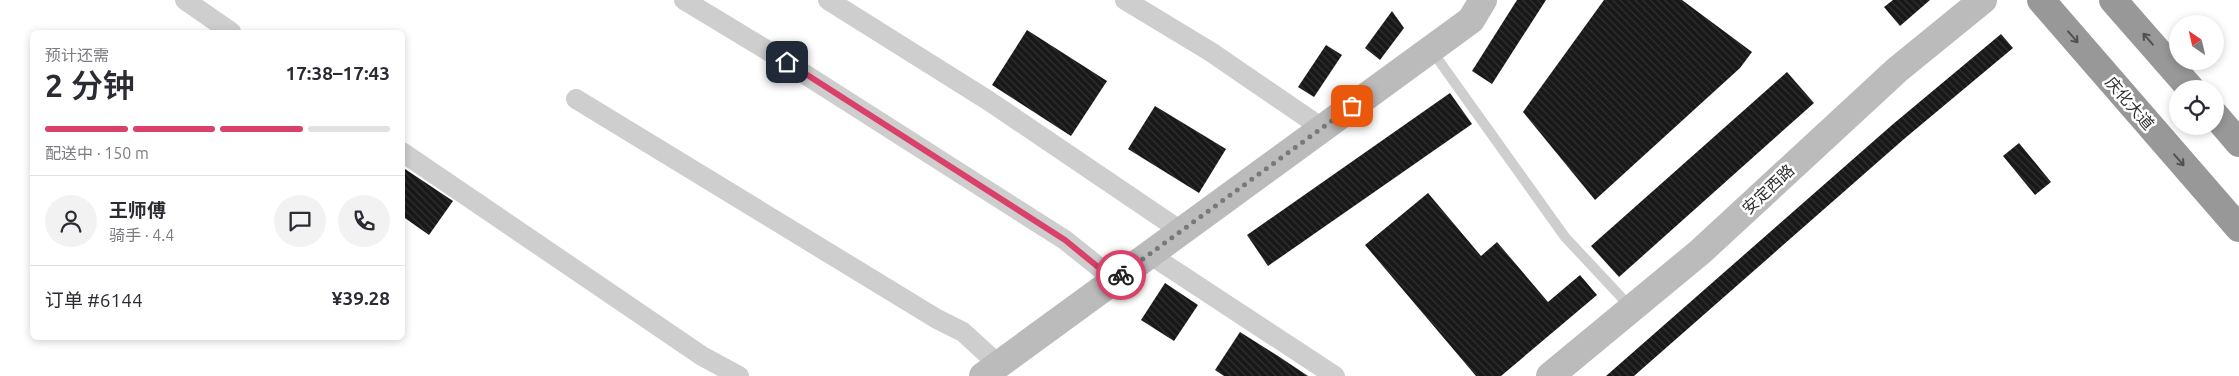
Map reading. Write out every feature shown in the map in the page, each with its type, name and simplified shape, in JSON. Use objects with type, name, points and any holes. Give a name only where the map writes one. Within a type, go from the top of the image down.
[{"type":"highway","name":"庆化大道","points":[[2042,0],[2239,228]]},
{"type":"highway","points":[[2113,0],[2184,80]]},
{"type":"highway","points":[[2224,126],[2239,143]]},
{"type":"street","points":[[185,0],[228,30]]},
{"type":"street","points":[[684,0],[770,52],[1065,240],[1114,280]]},
{"type":"street","points":[[828,0],[989,101],[1181,231]]},
{"type":"street","points":[[1125,0],[1211,52],[1322,128]]},
{"type":"street","points":[[576,99],[937,319],[962,332],[991,370],[1471,20],[1483,0]]},
{"type":"street","name":"安定西路","points":[[1530,376],[1691,242],[1889,59],[1962,0]]},
{"type":"street","name":"安定西路","points":[[1550,376],[1700,252],[1897,70],[1983,0]]},
{"type":"street","points":[[405,154],[702,356],[739,376]]},
{"type":"street","points":[[1149,254],[1335,376]]},
{"type":"lane","points":[[1431,49],[1565,238],[1623,299]]},
{"type":"building","points":[[1517,0],[1546,0],[1492,84],[1472,71]]},
{"type":"building","points":[[1604,0],[1682,0],[1752,52],[1740,68],[1595,200],[1523,112]]},
{"type":"building","points":[[1893,0],[1930,0],[1900,26],[1884,7]]},
{"type":"building","points":[[1392,11],[1404,28],[1380,60],[1365,48]]},
{"type":"building","points":[[1027,30],[1107,81],[1071,136],[992,85]]},
{"type":"building","points":[[2001,34],[2013,48],[1904,139],[1634,376],[1606,376],[1892,125]]},
{"type":"building","points":[[1326,45],[1342,55],[1314,97],[1298,87]]},
{"type":"building","points":[[1787,72],[1814,103],[1619,277],[1591,246]]},
{"type":"building","points":[[1450,93],[1472,124],[1268,266],[1247,235]]},
{"type":"building","points":[[1155,106],[1226,149],[1199,193],[1128,149]]},
{"type":"building","points":[[2019,143],[2051,182],[2035,195],[2003,156]]},
{"type":"building","points":[[405,169],[453,201],[429,235],[405,218]]},
{"type":"building","points":[[1428,193],[1481,256],[1497,242],[1548,302],[1580,275],[1597,295],[1501,376],[1476,376],[1365,245]]},
{"type":"building","points":[[1165,283],[1198,305],[1174,341],[1141,320]]},
{"type":"building","points":[[1240,332],[1308,376],[1224,376],[1215,370]]},
{"type":"way so far","points":[[1121,275],[1352,106]]},
{"type":"route","points":[[787,62],[1065,240],[1114,280],[1121,275]]}]
